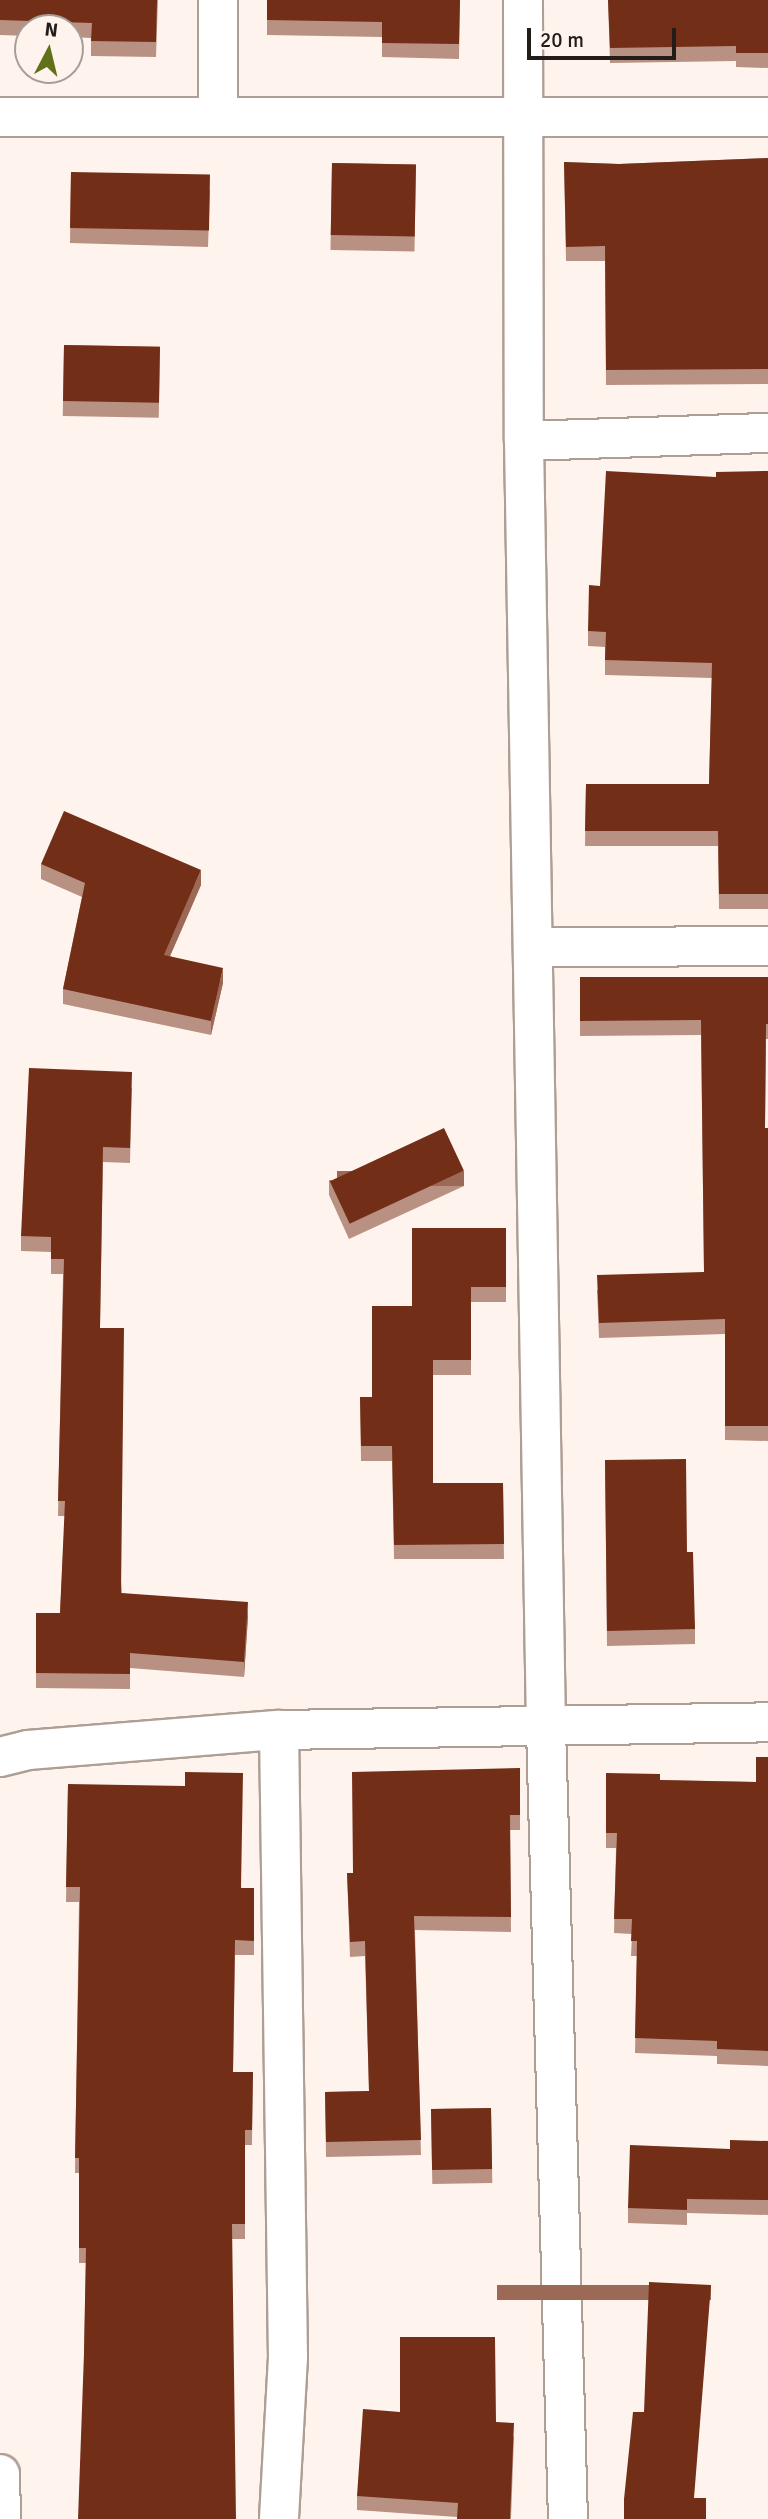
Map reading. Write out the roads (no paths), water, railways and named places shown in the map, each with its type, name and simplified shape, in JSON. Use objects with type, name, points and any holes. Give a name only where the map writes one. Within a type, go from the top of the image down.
[{"type":"street","points":[[218,0],[218,114]]},
{"type":"street","points":[[523,0],[526,114],[524,441],[536,947],[546,1728],[568,2519]]},
{"type":"street","points":[[0,117],[218,114],[768,117]]},
{"type":"street","points":[[524,441],[768,433]]},
{"type":"street","points":[[536,947],[768,946]]},
{"type":"street","points":[[0,1757],[28,1750],[279,1730],[546,1728],[768,1722]]},
{"type":"street","points":[[279,1730],[288,2357],[279,2519]]},
{"type":"street","points":[[0,2474],[1,2519]]}]
